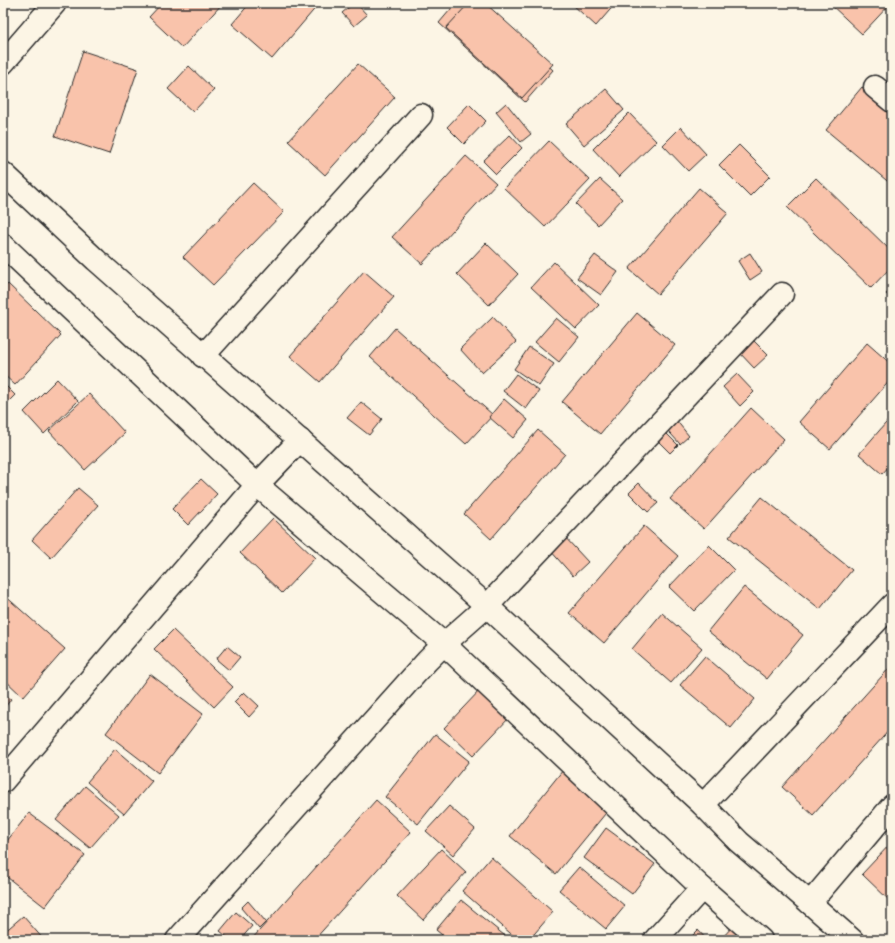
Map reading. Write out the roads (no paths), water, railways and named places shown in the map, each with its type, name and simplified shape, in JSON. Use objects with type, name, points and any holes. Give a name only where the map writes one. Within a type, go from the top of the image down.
[{"type":"street","points":[[3,63],[55,3]]},
{"type":"street","points":[[875,86],[892,101]]},
{"type":"street","points":[[203,356],[421,115]]},
{"type":"street","points":[[3,173],[96,260],[203,356],[487,606],[703,806],[739,842],[852,940]]},
{"type":"street","points":[[3,245],[257,485],[444,644],[702,888],[761,940]]},
{"type":"street","points":[[177,940],[427,661],[487,606],[782,294]]},
{"type":"street","points":[[3,781],[257,485],[300,440]]},
{"type":"street","points":[[703,806],[892,605]]},
{"type":"street","points":[[810,903],[892,806]]},
{"type":"street","points":[[655,940],[702,888]]}]
